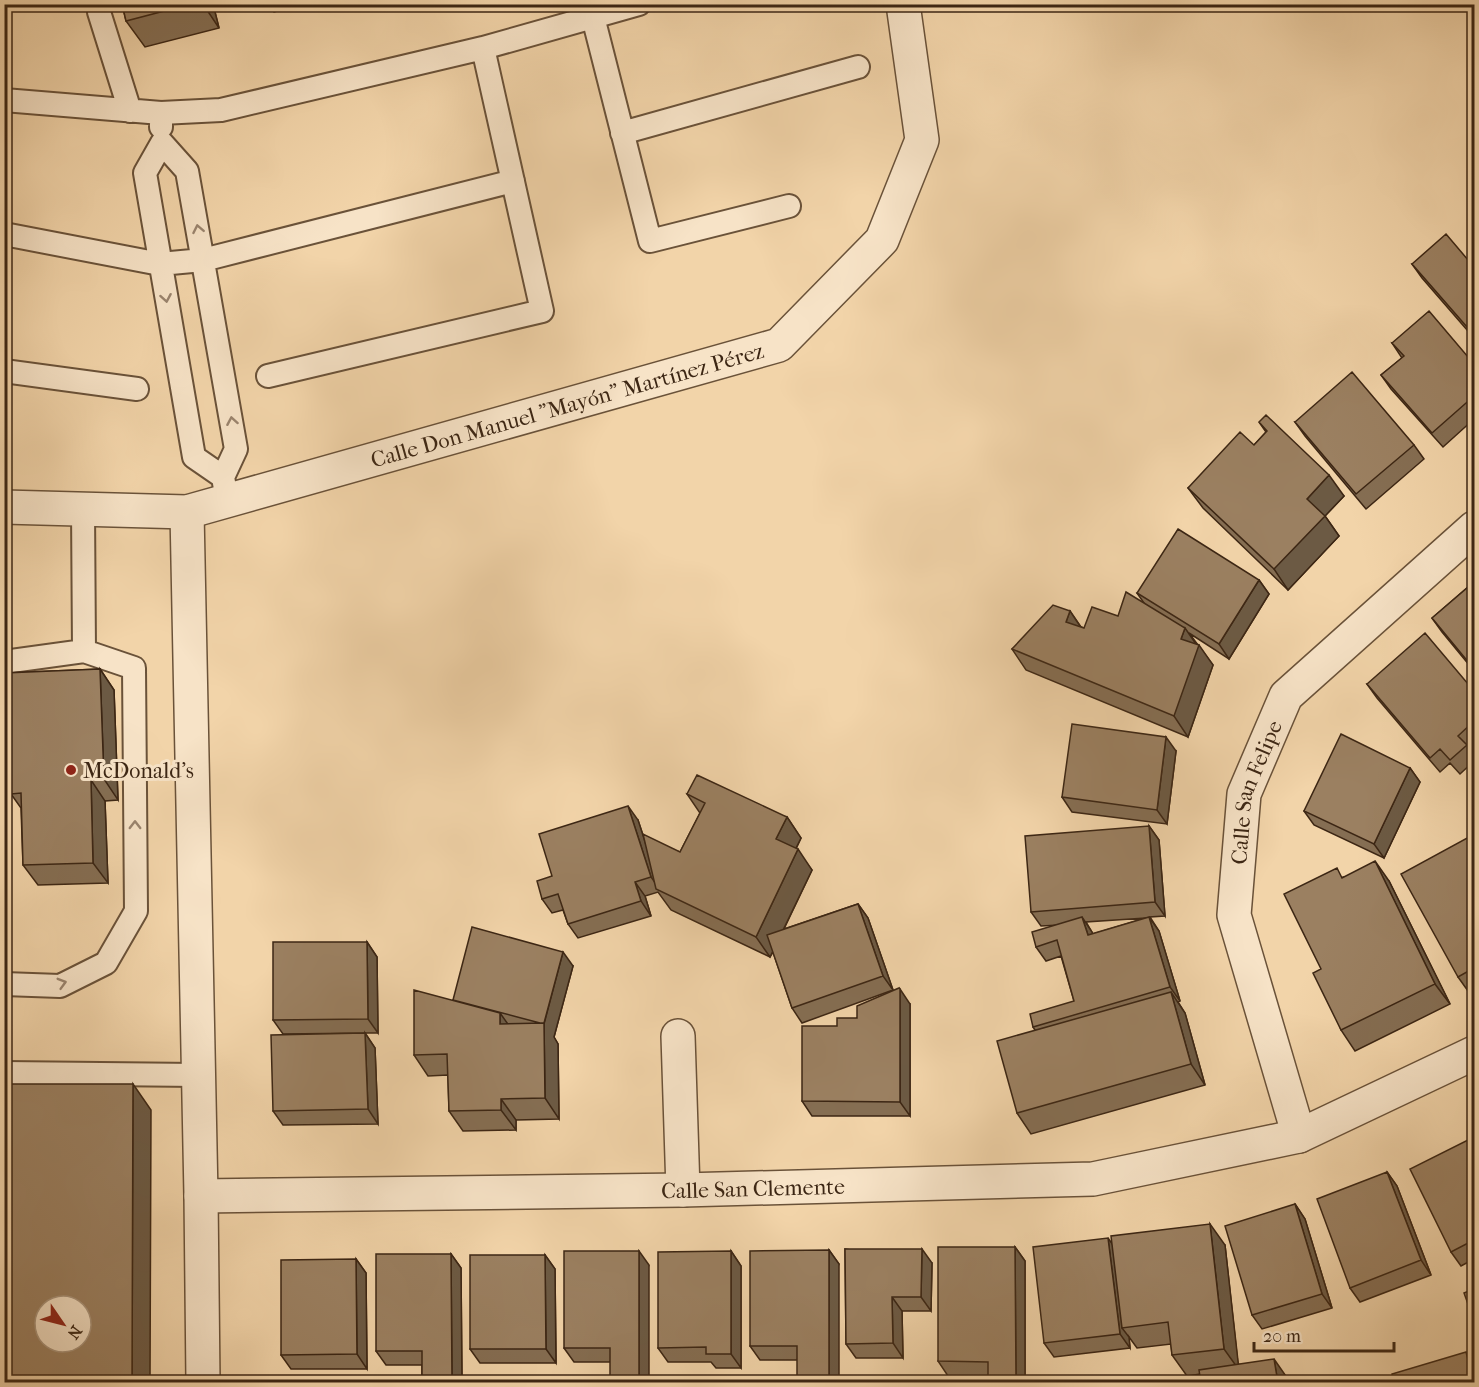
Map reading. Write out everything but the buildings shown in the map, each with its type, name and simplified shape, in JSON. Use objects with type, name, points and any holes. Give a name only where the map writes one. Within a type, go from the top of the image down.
[{"type":"street","name":"Calle Don Manuel \"Mayón\" Martínez Pérez","points":[[4,507],[187,512],[225,488],[779,345],[882,240],[922,140],[903,4]]},
{"type":"street","points":[[187,512],[203,1383]]},
{"type":"street","name":"Calle San Felipe","points":[[1299,1136],[1234,915],[1244,794],[1286,696],[1474,528]]},
{"type":"street","points":[[678,1036],[683,1190]]},
{"type":"street","name":"Calle San Clemente","points":[[201,1196],[683,1190],[1092,1179],[1299,1136],[1474,1053]]},
{"type":"lane","points":[[4,100],[161,113],[221,110],[483,48],[639,4]]},
{"type":"lane","points":[[99,12],[130,111]]},
{"type":"lane","points":[[593,18],[650,241],[789,206]]},
{"type":"lane","points":[[268,376],[542,311],[483,48]]},
{"type":"lane","points":[[622,133],[858,67]]},
{"type":"lane","points":[[161,113],[162,143],[145,173],[160,264],[194,457],[225,488],[236,449],[187,171],[162,143]]},
{"type":"lane","points":[[4,234],[160,264],[203,260],[513,181]]},
{"type":"lane","points":[[4,371],[137,389]]},
{"type":"lane","points":[[83,509],[84,651]]},
{"type":"lane","points":[[4,662],[84,651],[134,668],[136,911],[106,963],[60,986],[4,984]]},
{"type":"lane","points":[[4,1073],[198,1075]]},
{"type":"place","name":"McDonald's","points":[[71,770]]}]
